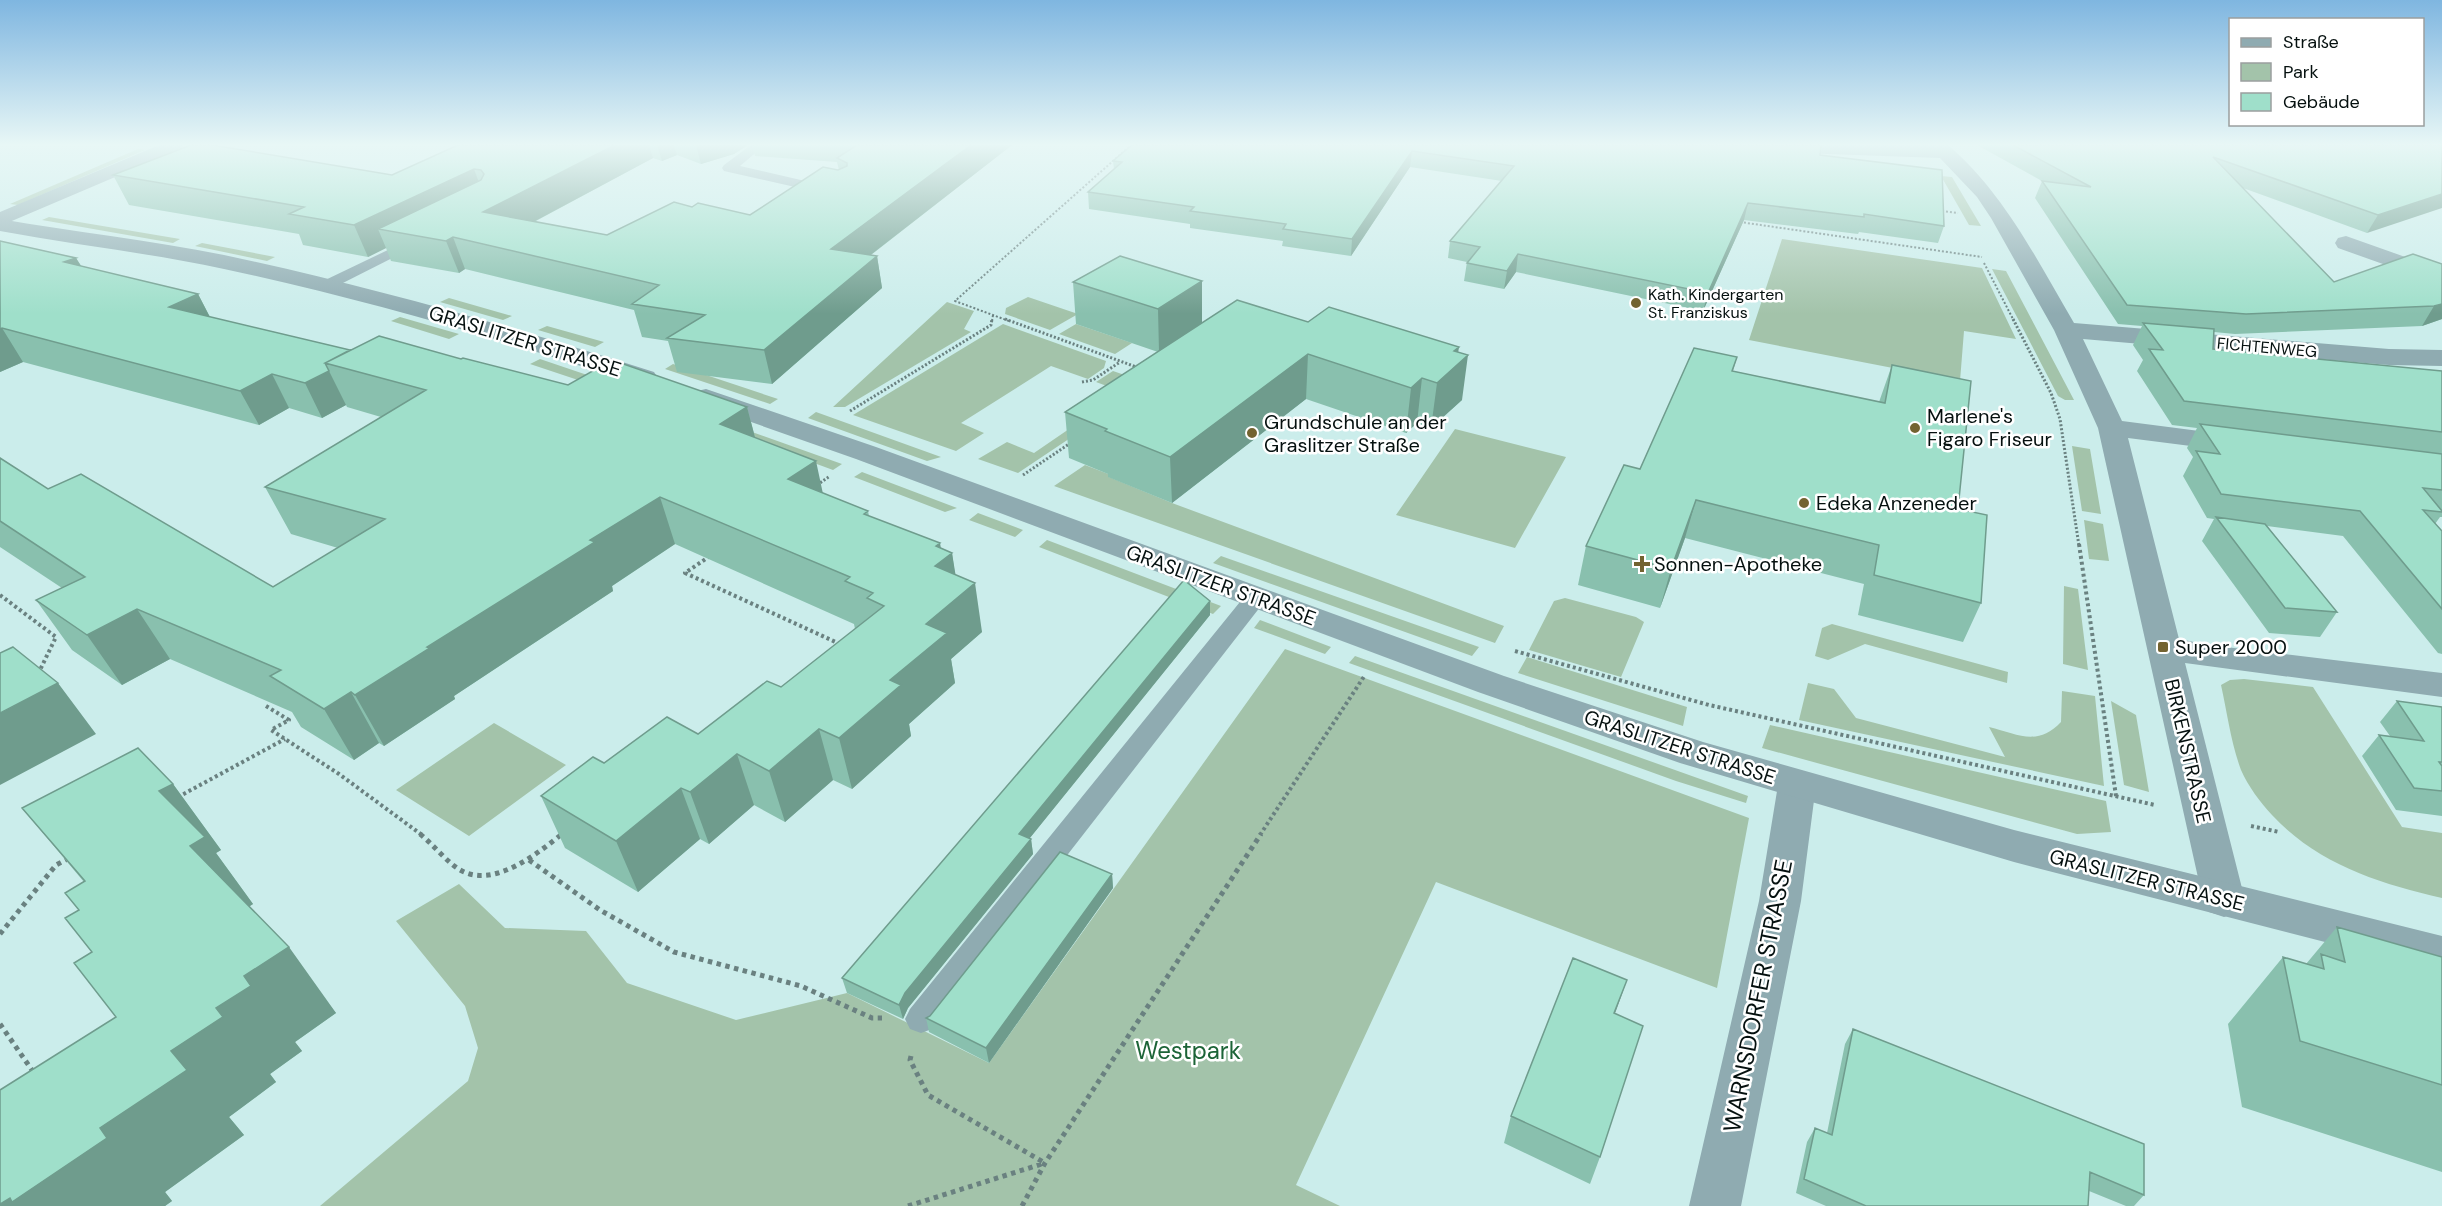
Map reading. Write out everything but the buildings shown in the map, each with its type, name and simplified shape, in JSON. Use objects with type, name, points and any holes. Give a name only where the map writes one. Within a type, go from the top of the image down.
[{"type":"street","points":[[0,219],[42,201]]},
{"type":"street","name":"BIRKENSTRASSE","points":[[1991,201],[2066,330],[2112,428],[2224,900]]},
{"type":"street","name":"GRASLITZER STRASSE","points":[[0,225],[223,261],[502,333],[674,387],[866,453],[1491,684],[1693,753],[2014,846],[2442,954]]},
{"type":"street","points":[[2346,243],[2442,278]]},
{"type":"street","name":"FICHTENWEG","points":[[2066,330],[2439,361]]},
{"type":"street","points":[[2112,428],[2264,447]]},
{"type":"street","points":[[2163,647],[2209,657],[2442,685]]},
{"type":"street","name":"WARNSDORFER STRASSE","points":[[1715,1206],[1780,901],[1797,785]]},
{"type":"lane","points":[[325,286],[424,236]]},
{"type":"lane","points":[[921,1019],[1256,597]]},
{"type":"path","points":[[1068,201],[955,301],[1146,370]]},
{"type":"path","points":[[1954,204],[1963,221]]},
{"type":"path","points":[[1935,210],[1958,213]]},
{"type":"path","points":[[1737,222],[1982,257]]},
{"type":"path","points":[[1977,247],[2051,393],[2060,419],[2115,796]]},
{"type":"path","points":[[842,416],[991,325],[993,315]]},
{"type":"path","points":[[1082,382],[1093,380],[1120,361]]},
{"type":"path","points":[[1029,483],[1017,479],[1073,441]]},
{"type":"path","points":[[809,490],[866,453]]},
{"type":"path","points":[[714,554],[685,573],[848,648]]},
{"type":"path","points":[[0,595],[56,636],[36,677]]},
{"type":"path","points":[[1508,650],[1528,653],[1709,705],[2279,832]]},
{"type":"path","points":[[1022,1206],[1045,1163],[1365,675]]},
{"type":"path","points":[[266,706],[288,720],[271,730],[339,774],[427,838],[462,871],[484,875],[529,860],[571,827]]},
{"type":"path","points":[[170,802],[285,739]]},
{"type":"path","points":[[0,934],[56,865],[77,853]]},
{"type":"path","points":[[529,860],[600,910],[674,952],[801,986],[872,1018],[921,1019],[910,1060],[928,1095],[1045,1163]]},
{"type":"path","points":[[0,1024],[38,1079]]},
{"type":"path","points":[[908,1206],[1045,1163]]},
{"type":"green space","points":[[16,201],[27,201],[18,205],[10,204]]},
{"type":"green space","points":[[1955,201],[1966,201],[1981,226],[1969,225]]},
{"type":"green space","points":[[49,217],[180,239],[173,243],[42,220]]},
{"type":"green space","points":[[1782,239],[1982,268],[2016,339],[1964,331],[1960,381],[1749,340]]},
{"type":"green space","points":[[202,243],[275,257],[267,261],[195,246]]},
{"type":"green space","points":[[1992,269],[2006,271],[2074,400],[2065,400],[2058,396]]},
{"type":"green space","points":[[1028,297],[1078,314],[1050,330],[1005,314],[1006,308]]},
{"type":"green space","points":[[449,298],[512,316],[503,320],[440,302]]},
{"type":"green space","points":[[947,302],[974,311],[964,329],[971,332],[845,407],[833,407]]},
{"type":"green space","points":[[400,317],[459,334],[449,339],[391,321]]},
{"type":"green space","points":[[1003,324],[1106,361],[1104,368],[1088,379],[1051,366],[961,423],[984,433],[956,451],[853,415]]},
{"type":"green space","points":[[1076,324],[1132,343],[1115,354],[1059,334]]},
{"type":"green space","points":[[547,326],[604,342],[595,347],[538,330]]},
{"type":"green space","points":[[540,359],[599,379],[590,384],[530,364]]},
{"type":"green space","points":[[673,364],[778,399],[770,404],[665,369]]},
{"type":"green space","points":[[1113,371],[1145,382],[1142,390],[1018,473],[978,459],[1007,442],[1034,453],[1123,392],[1096,382]]},
{"type":"green space","points":[[816,412],[941,457],[927,461],[808,418]]},
{"type":"green space","points":[[1455,429],[1566,457],[1515,548],[1396,515]]},
{"type":"green space","points":[[752,432],[842,464],[833,470],[744,437]]},
{"type":"green space","points":[[2072,446],[2090,449],[2101,514],[2082,511]]},
{"type":"green space","points":[[1085,465],[1172,503],[1504,626],[1495,643],[1054,486]]},
{"type":"green space","points":[[862,472],[957,508],[945,512],[854,477]]},
{"type":"green space","points":[[978,513],[1023,530],[1015,537],[969,520]]},
{"type":"green space","points":[[2084,520],[2103,524],[2109,561],[2089,559]]},
{"type":"green space","points":[[1047,540],[1221,606],[1213,614],[1039,547]]},
{"type":"green space","points":[[1221,556],[1479,647],[1472,656],[1213,563]]},
{"type":"green space","points":[[2064,586],[2078,589],[2088,670],[2063,664]]},
{"type":"green space","points":[[1565,598],[1636,617],[1644,622],[1621,677],[1529,650],[1554,601]]},
{"type":"green space","points":[[1260,620],[1331,647],[1325,654],[1254,628]]},
{"type":"green space","points":[[1832,624],[2008,672],[2007,683],[1865,644],[1828,660],[1815,656],[1822,628]]},
{"type":"green space","name":"Westpark","points":[[1285,649],[1749,818],[1717,988],[1436,882],[1296,1185],[1340,1206],[320,1206],[468,1081],[478,1048],[465,1006],[396,921],[459,884],[505,928],[586,931],[627,983],[736,1020],[847,993],[989,1063]]},
{"type":"green space","points":[[1355,656],[1748,796],[1746,803],[1676,781],[1349,663]]},
{"type":"green space","points":[[1527,657],[1687,707],[1683,726],[1518,673]]},
{"type":"green space","points":[[2244,679],[2313,687],[2402,827],[2442,833],[2442,898],[2395,886],[2329,859],[2309,847],[2272,815],[2255,794],[2241,770],[2221,685],[2230,680]]},
{"type":"green space","points":[[1808,683],[1834,689],[1856,718],[2005,757],[1989,727],[2027,737],[2044,734],[2061,722],[2062,691],[2095,696],[2104,786],[1799,720]]},
{"type":"green space","points":[[2111,701],[2136,715],[2149,792],[2124,785]]},
{"type":"green space","points":[[494,723],[566,765],[469,836],[396,790]]},
{"type":"green space","points":[[1770,725],[2106,801],[2111,832],[2077,834],[1762,748]]},
{"type":"place","name":"Kath. Kindergarten St. Franziskus","points":[[1636,303]]},
{"type":"place","name":"Marlene's Figaro Friseur","points":[[1915,428]]},
{"type":"place","name":"Grundschule an der Graslitzer Straße","points":[[1252,433]]},
{"type":"place","name":"Edeka Anzeneder","points":[[1804,503]]},
{"type":"place","name":"Sonnen-Apotheke","points":[[1642,564]]},
{"type":"place","name":"Super 2000","points":[[2163,647]]}]
